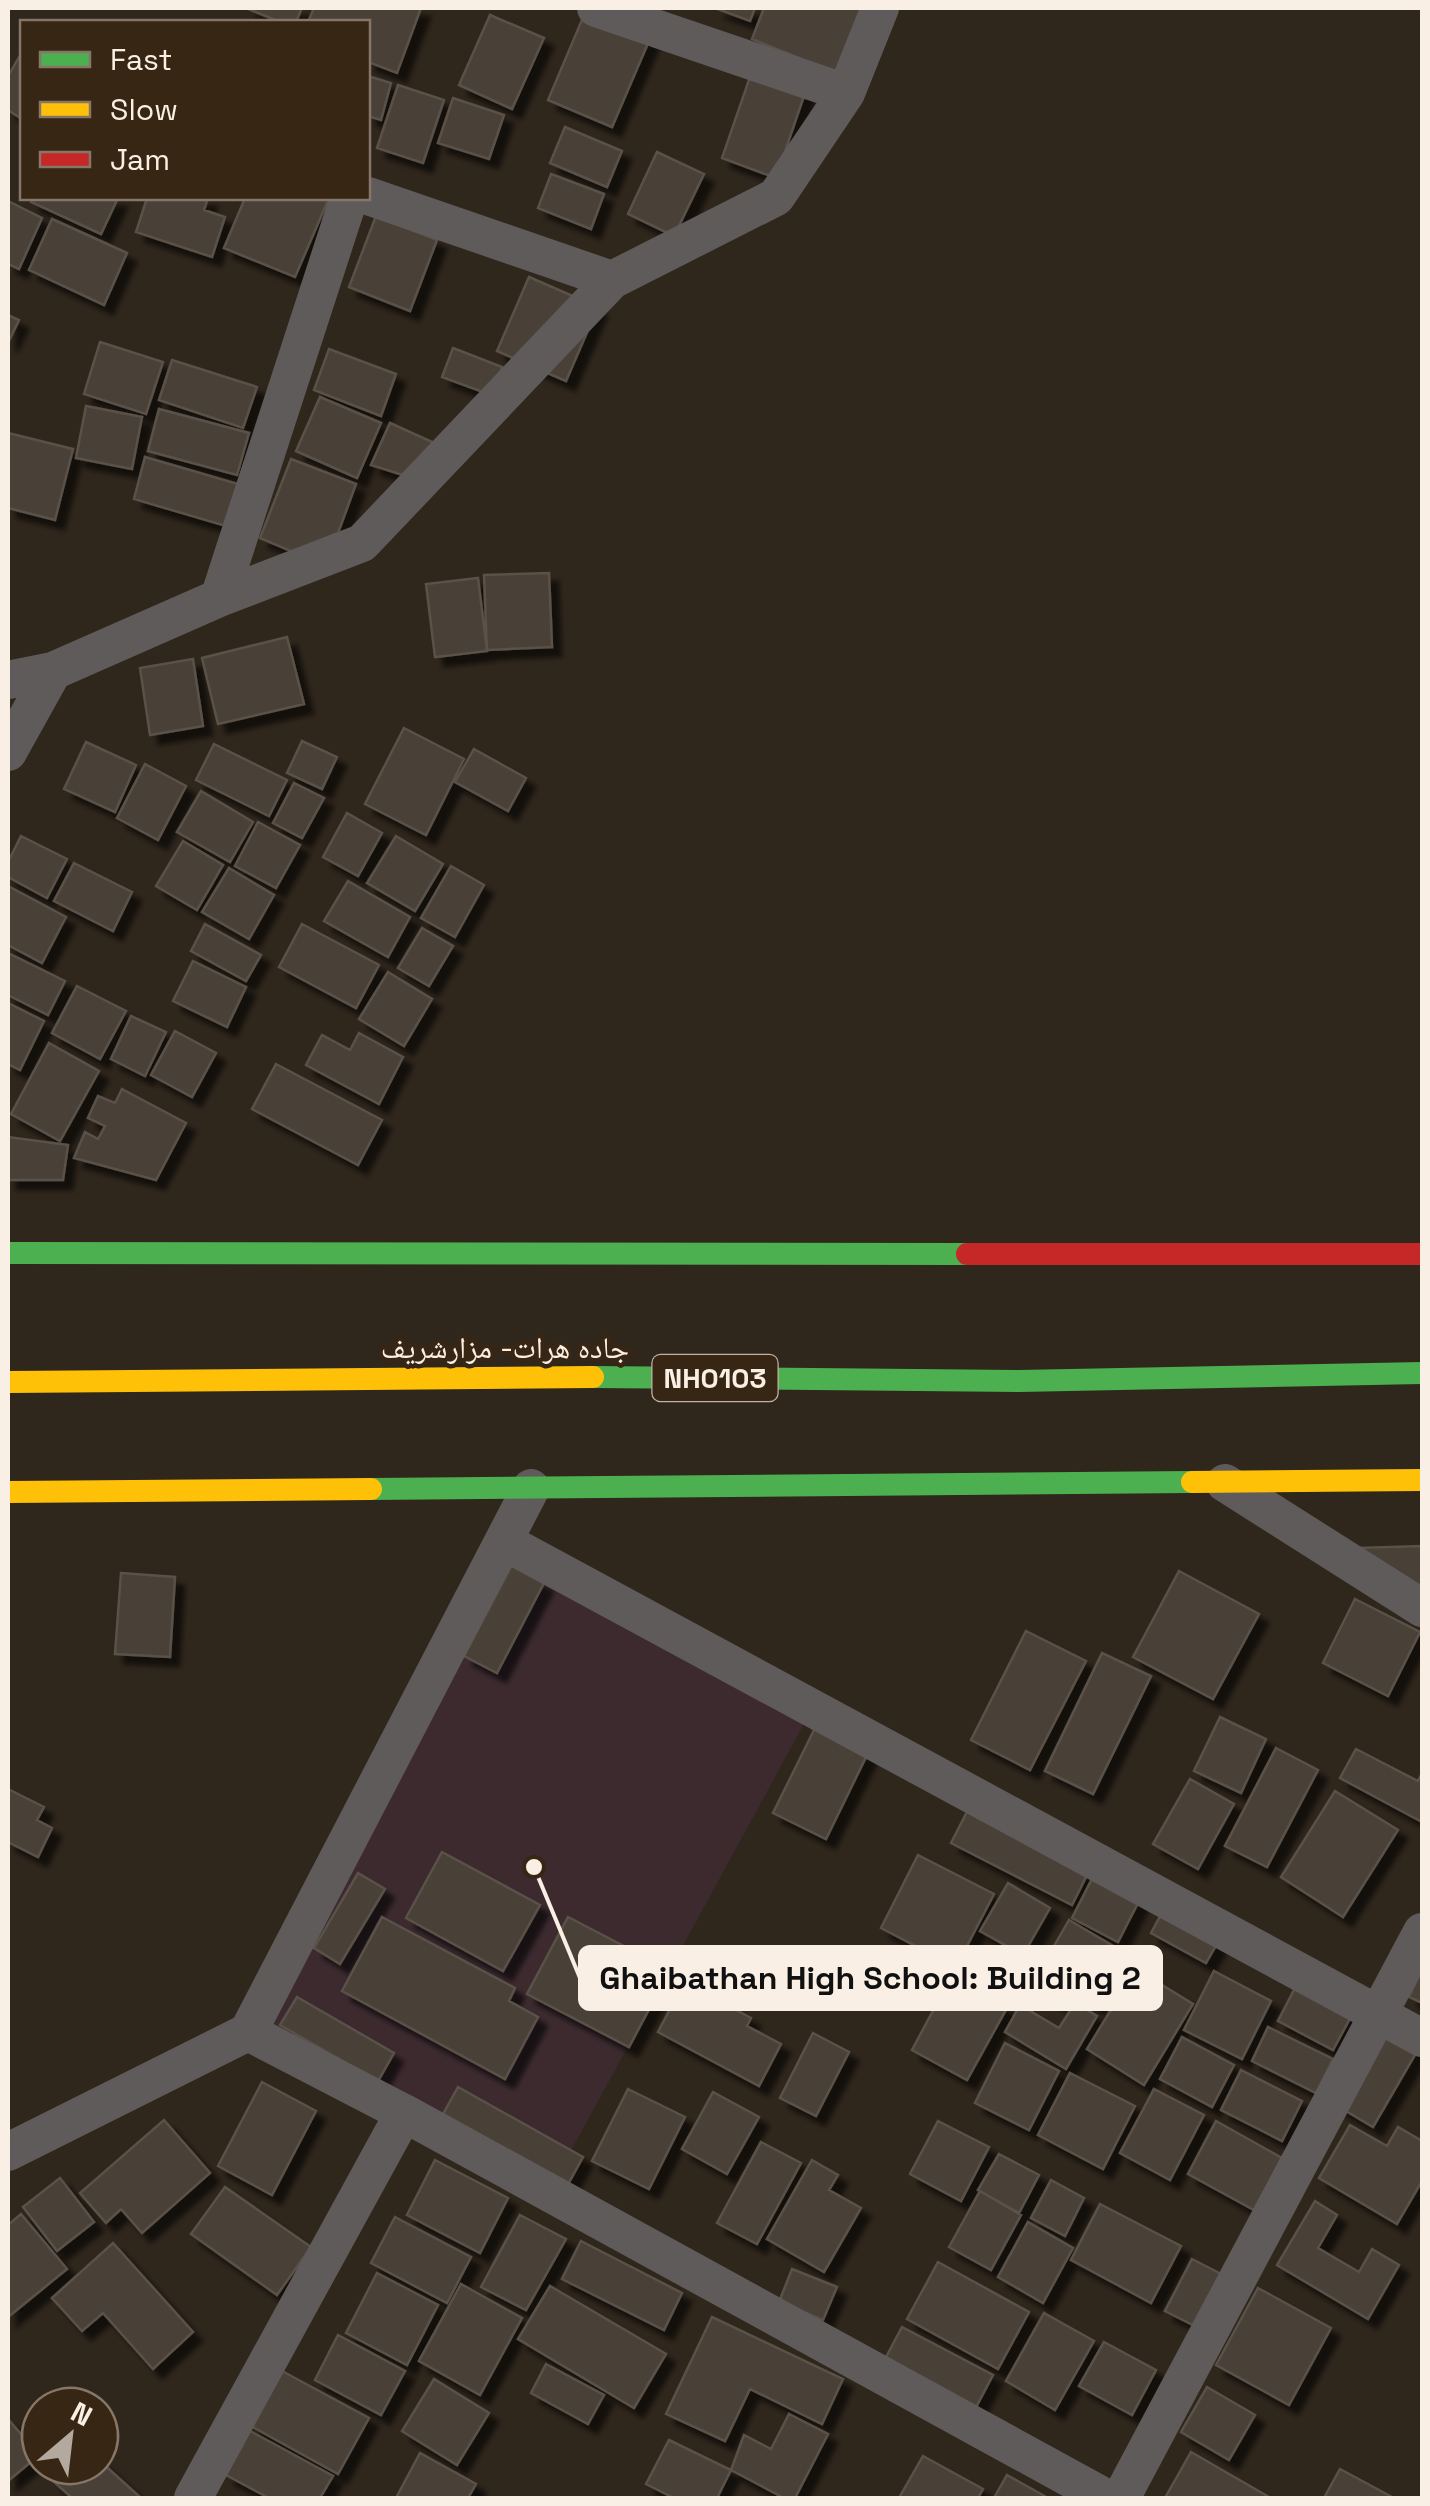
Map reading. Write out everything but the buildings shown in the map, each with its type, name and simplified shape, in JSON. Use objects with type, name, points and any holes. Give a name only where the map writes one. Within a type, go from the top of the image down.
[{"type":"main road","points":[[8,1253],[1422,1254]]},
{"type":"main road","name":"جاده هرات- مزارشریف","points":[[8,1382],[628,1377],[1019,1381],[1422,1374]]},
{"type":"main road","points":[[8,1492],[1422,1480]]},
{"type":"street","points":[[596,8],[846,93]]},
{"type":"street","points":[[8,680],[53,671],[219,598],[362,543],[612,280],[776,197],[846,93],[880,8]]},
{"type":"street","points":[[370,197],[612,280]]},
{"type":"street","points":[[219,598],[349,200]]},
{"type":"street","points":[[8,752],[53,671]]},
{"type":"street","points":[[1223,1482],[1422,1608]]},
{"type":"street","points":[[8,2152],[248,2032],[531,1488]]},
{"type":"street","points":[[505,1542],[1422,2038]]},
{"type":"street","points":[[1121,2498],[1422,1932]]},
{"type":"street","points":[[248,2032],[404,2112],[1106,2498]]},
{"type":"street","points":[[193,2498],[404,2112]]},
{"type":"shaded area","points":[[514,1552],[810,1713],[554,2182],[258,2020]]},
{"type":"traffic: fast","points":[[8,1253],[967,1254]]},
{"type":"traffic: fast","points":[[593,1377],[1019,1381],[1422,1373]]},
{"type":"traffic: fast","points":[[371,1489],[1192,1482]]},
{"type":"traffic: slow","points":[[8,1382],[593,1377]]},
{"type":"traffic: slow","points":[[1192,1482],[1422,1480]]},
{"type":"traffic: slow","points":[[8,1492],[371,1489]]},
{"type":"traffic: jam","points":[[967,1254],[1422,1254]]},
{"type":"place","name":"Ghaibathan High School: Building 2","points":[[534,1867]]}]
